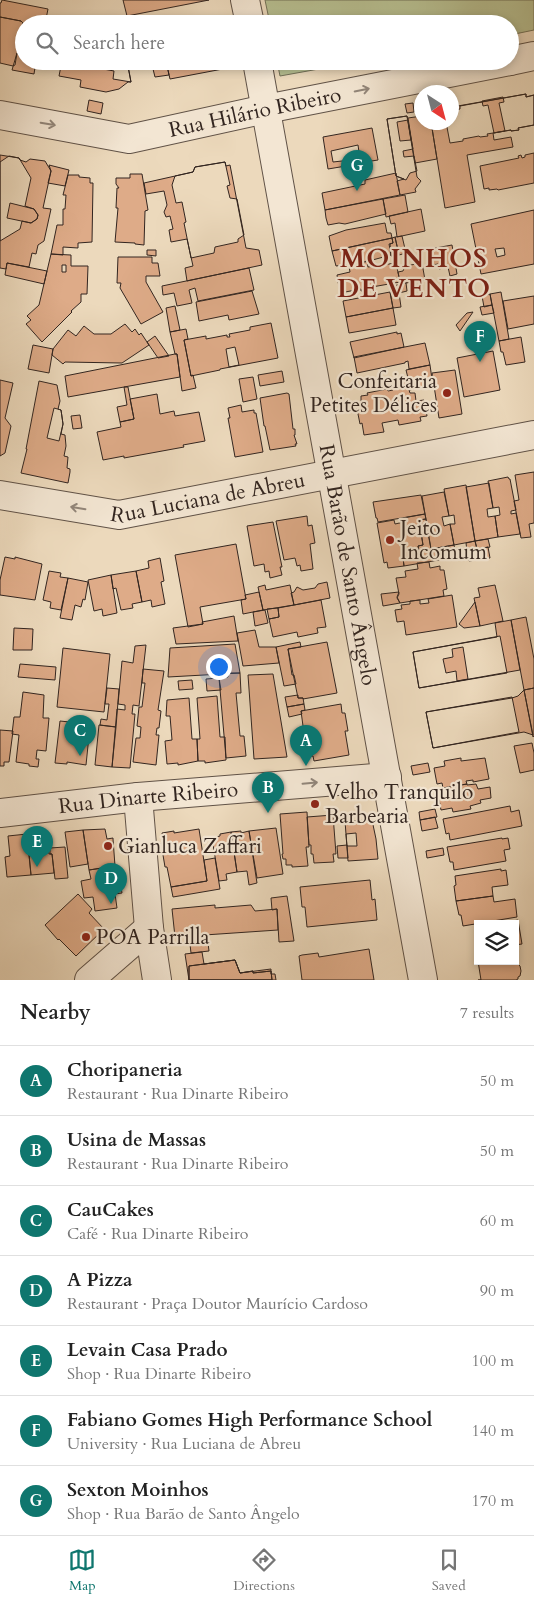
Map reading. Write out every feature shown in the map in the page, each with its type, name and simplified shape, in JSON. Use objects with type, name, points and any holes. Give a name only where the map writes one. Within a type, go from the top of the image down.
[{"type":"street","points":[[245,0],[248,15]]},
{"type":"street","name":"Rua Hilário Ribeiro","points":[[519,59],[534,56]]},
{"type":"street","name":"Rua Barão de Santo Ângelo","points":[[259,70],[423,980]]},
{"type":"street","name":"Rua Hilário Ribeiro","points":[[0,115],[130,139],[266,109],[464,70]]},
{"type":"street","name":"Rua Luciana de Abreu","points":[[0,495],[118,515],[534,435]]},
{"type":"street","name":"Rua Dinarte Ribeiro","points":[[0,813],[138,797],[387,777]]},
{"type":"street","points":[[138,797],[150,928],[157,980]]},
{"type":"street","points":[[89,980],[150,928]]},
{"type":"green space","points":[[265,0],[534,0],[534,30],[519,33],[519,15],[268,15]]},
{"type":"green space","points":[[279,70],[313,70],[280,76]]},
{"type":"building","points":[[2,0],[48,9],[47,15],[15,15],[15,20],[0,17]]},
{"type":"building","points":[[123,0],[209,0],[132,15],[127,15]]},
{"type":"building","points":[[0,17],[15,20],[15,65],[0,63]]},
{"type":"building","points":[[15,60],[15,70],[35,70],[34,74],[12,70]]},
{"type":"building","points":[[60,70],[129,70],[131,82],[128,82],[119,89],[106,92],[80,87],[81,80],[59,76]]},
{"type":"building","points":[[109,70],[129,70],[131,82],[113,79],[114,71]]},
{"type":"building","points":[[153,70],[168,70],[169,75],[155,77]]},
{"type":"building","points":[[168,70],[217,70],[170,79]]},
{"type":"building","points":[[526,94],[526,97],[534,95],[534,125],[518,128],[519,130],[493,133],[494,140],[511,137],[513,147],[467,155],[475,202],[445,208],[432,130],[459,130],[459,106]]},
{"type":"building","points":[[526,94],[526,97],[534,95],[534,125],[518,128],[519,130],[487,134],[488,136],[479,136],[450,143],[448,130],[459,130],[460,106]]},
{"type":"building","points":[[503,97],[504,102],[499,103],[505,131],[494,133],[488,105],[483,106],[482,101]]},
{"type":"building","points":[[89,100],[103,103],[101,114],[87,111]]},
{"type":"building","points":[[413,103],[414,112],[407,113],[405,104]]},
{"type":"building","points":[[407,116],[413,149],[403,151],[404,157],[414,156],[417,171],[410,173],[406,180],[396,176],[387,119]]},
{"type":"building","points":[[407,116],[417,177],[421,181],[415,189],[416,192],[400,195],[397,181],[404,179],[396,176],[387,119]]},
{"type":"building","points":[[414,117],[414,130],[432,130],[437,159],[415,163],[408,118]]},
{"type":"building","points":[[408,120],[411,140],[400,141],[397,122]]},
{"type":"building","points":[[372,128],[378,160],[352,164],[352,167],[347,168],[346,166],[328,169],[323,137]]},
{"type":"building","points":[[358,145],[360,159],[333,162],[331,151]]},
{"type":"building","points":[[534,153],[534,183],[498,190],[484,189],[480,166],[519,158],[518,156],[521,155],[522,158],[525,155]]},
{"type":"building","points":[[0,155],[19,158],[26,162],[30,159],[45,161],[51,171],[43,208],[51,209],[44,241],[38,245],[36,254],[32,253],[29,267],[7,263],[6,269],[0,268]]},
{"type":"building","points":[[9,156],[19,158],[31,178],[25,206],[34,209],[38,215],[37,219],[31,223],[22,221],[20,229],[0,241],[0,162]]},
{"type":"building","points":[[225,162],[230,185],[227,186],[230,198],[237,199],[244,235],[238,239],[238,242],[215,247],[214,253],[191,258],[182,202],[176,203],[172,185],[175,176],[193,172],[195,167]]},
{"type":"building","points":[[225,162],[226,166],[230,165],[246,248],[259,250],[262,265],[187,281],[185,268],[193,266],[187,239],[171,242],[169,230],[173,229],[170,216],[166,217],[164,212],[167,205],[164,191],[146,194],[144,183],[193,172],[195,167]]},
{"type":"building","points":[[49,165],[69,170],[65,186],[48,183],[51,171]]},
{"type":"building","points":[[396,173],[400,195],[325,210],[322,193],[365,184],[365,180]]},
{"type":"building","points":[[130,174],[142,174],[148,210],[145,211],[144,245],[115,242],[118,208],[116,208],[117,188],[119,188],[116,184],[116,178],[130,178]]},
{"type":"building","points":[[68,175],[90,178],[90,183],[93,183],[92,242],[78,243],[78,248],[63,247],[63,255],[51,254],[57,225],[63,225],[63,209],[65,209],[66,195],[63,195]]},
{"type":"building","points":[[405,195],[408,212],[386,217],[383,199]]},
{"type":"building","points":[[383,199],[386,214],[345,224],[328,225],[325,210]]},
{"type":"building","points":[[10,203],[34,209],[38,215],[37,219],[31,223],[7,218]]},
{"type":"building","points":[[421,209],[425,231],[397,237],[395,223],[391,224],[389,216]]},
{"type":"building","points":[[534,210],[534,264],[481,274],[471,224]],"holes":[[[504,248],[505,255],[497,257],[495,249]]]},
{"type":"building","points":[[385,223],[387,233],[391,233],[392,238],[332,251],[329,236],[346,230]]},
{"type":"building","points":[[402,236],[406,253],[399,255],[395,237]]},
{"type":"building","points":[[395,237],[399,255],[391,256],[390,244],[393,243],[392,238]]},
{"type":"building","points":[[392,238],[393,243],[389,244],[391,255],[365,262],[336,266],[332,251]]},
{"type":"building","points":[[452,245],[457,274],[450,276],[448,267],[439,269],[438,264],[432,265],[430,249]]},
{"type":"building","points":[[147,250],[156,250],[156,256],[147,255]]},
{"type":"building","points":[[51,254],[71,255],[71,266],[88,266],[87,294],[81,294],[81,302],[42,342],[26,324],[31,320],[27,316],[39,305]],"holes":[[[62,265],[66,265],[66,272],[62,272]]]},
{"type":"building","points":[[118,257],[152,257],[152,263],[158,263],[160,276],[146,276],[146,282],[163,312],[141,324],[120,288],[121,283],[117,283]]},
{"type":"building","points":[[367,261],[368,267],[396,263],[400,282],[372,287],[373,289],[340,293],[337,275],[350,272],[349,266]]},
{"type":"building","points":[[7,263],[47,271],[44,284],[5,275]]},
{"type":"building","points":[[422,263],[425,280],[400,282],[398,272],[403,271],[405,266]]},
{"type":"building","points":[[249,268],[254,290],[198,301],[195,288],[189,290],[192,303],[177,306],[174,293],[163,295],[162,286]]},
{"type":"building","points":[[406,283],[407,291],[399,293],[401,307],[393,308],[390,292],[394,292],[393,286]]},
{"type":"building","points":[[252,291],[259,314],[229,320],[228,315],[199,321],[196,302]]},
{"type":"building","points":[[390,292],[393,308],[346,317],[343,301]]},
{"type":"building","points":[[501,292],[509,339],[499,341],[490,294]]},
{"type":"building","points":[[490,294],[492,305],[484,307],[482,296]]},
{"type":"building","points":[[534,296],[534,324],[508,329],[503,301]]},
{"type":"building","points":[[492,305],[494,313],[482,315],[480,307]]},
{"type":"building","points":[[175,306],[180,330],[170,332],[166,308]]},
{"type":"building","points":[[393,308],[396,325],[349,333],[346,317]]},
{"type":"building","points":[[473,312],[460,331],[456,325],[467,313]]},
{"type":"building","points":[[271,323],[278,358],[191,376],[184,340],[206,336],[206,339],[227,335],[227,337],[230,337],[229,334]]},
{"type":"building","points":[[125,324],[132,332],[135,329],[139,335],[141,333],[149,345],[122,363],[65,362],[63,364],[52,355],[53,349],[68,330],[76,336],[84,326],[94,334],[111,334]]},
{"type":"building","points":[[186,329],[188,339],[184,340],[191,376],[193,375],[196,388],[182,391],[177,354],[175,354],[170,332]]},
{"type":"building","points":[[397,332],[397,334],[401,333],[404,347],[354,358],[350,342]]},
{"type":"building","points":[[155,336],[169,356],[158,358],[147,342]]},
{"type":"building","points":[[521,337],[525,362],[506,365],[499,341]]},
{"type":"building","points":[[425,343],[430,365],[409,369],[408,361],[357,373],[354,357]]},
{"type":"building","points":[[33,345],[53,349],[49,373],[28,369]]},
{"type":"building","points":[[235,347],[239,365],[229,367],[226,349]]},
{"type":"building","points":[[493,351],[500,390],[464,397],[457,358]]},
{"type":"building","points":[[177,354],[180,377],[68,397],[65,376]]},
{"type":"building","points":[[430,365],[433,386],[409,390],[410,393],[415,393],[416,401],[424,400],[427,416],[420,417],[421,421],[399,425],[398,420],[382,423],[384,432],[364,435],[356,404],[361,403],[361,396],[387,389],[388,391],[393,390],[392,385],[403,383],[402,379],[408,378],[406,370]]},
{"type":"building","name":"Confeitaria Petites Délices","points":[[455,370],[462,414],[439,418],[432,373]]},
{"type":"building","points":[[282,371],[284,382],[260,386],[258,375]]},
{"type":"building","points":[[253,377],[257,399],[243,402],[239,379]]},
{"type":"building","points":[[0,380],[13,383],[5,418],[11,426],[5,453],[0,456]]},
{"type":"building","points":[[39,381],[57,385],[60,401],[58,409],[61,410],[63,424],[61,434],[65,435],[66,446],[64,456],[68,457],[67,468],[70,469],[68,483],[21,473]]},
{"type":"building","points":[[124,387],[128,387],[134,419],[120,422],[117,407],[127,405]]},
{"type":"building","points":[[157,394],[160,414],[174,411],[175,416],[199,412],[205,441],[183,445],[184,447],[103,460],[97,432],[121,427],[120,422],[134,419],[130,399]]},
{"type":"building","points":[[289,394],[293,429],[295,429],[294,435],[297,444],[295,444],[296,446],[270,450],[260,398]]},
{"type":"building","points":[[241,405],[242,412],[254,410],[254,413],[256,413],[263,452],[235,457],[228,408]]},
{"type":"building","points":[[54,408],[61,410],[63,424],[59,441],[47,438]]},
{"type":"building","points":[[80,415],[82,428],[73,429],[71,416]]},
{"type":"building","points":[[534,472],[534,523],[529,524],[531,537],[521,538],[514,501],[519,500],[515,475]]},
{"type":"building","points":[[508,477],[516,510],[511,511],[511,514],[516,513],[520,534],[498,537],[495,516],[500,515],[499,507],[493,508],[488,481]]},
{"type":"building","points":[[489,483],[493,508],[487,509],[488,517],[495,516],[498,537],[475,541],[466,487]]},
{"type":"building","points":[[466,485],[475,541],[454,545],[450,524],[455,524],[454,515],[449,516],[444,489]]},
{"type":"building","points":[[444,492],[449,516],[442,517],[444,526],[450,524],[454,545],[431,549],[427,528],[433,527],[432,525],[427,526],[422,496]]},
{"type":"building","points":[[421,495],[425,514],[378,522],[373,502]]},
{"type":"building","points":[[425,514],[426,519],[419,520],[423,545],[418,546],[420,555],[403,558],[404,566],[388,568],[387,562],[384,563],[377,523],[394,520],[395,524],[404,522],[403,518]]},
{"type":"building","points":[[307,516],[308,526],[312,525],[315,543],[310,544],[313,569],[301,571],[300,565],[297,566],[295,558],[284,560],[276,521]]},
{"type":"building","points":[[426,519],[433,561],[404,566],[403,558],[420,555],[418,546],[423,545],[419,520]]},
{"type":"building","points":[[273,522],[282,575],[270,578],[269,571],[265,572],[264,564],[254,566],[247,526]]},
{"type":"building","points":[[488,539],[490,547],[477,549],[475,541]]},
{"type":"building","points":[[475,541],[477,549],[467,551],[466,543]]},
{"type":"building","points":[[236,544],[246,599],[200,607],[203,624],[188,627],[175,555]]},
{"type":"building","points":[[454,545],[456,557],[433,561],[431,549]]},
{"type":"building","points":[[488,547],[490,558],[469,561],[467,551]]},
{"type":"building","points":[[5,557],[15,559],[15,557],[42,564],[35,600],[0,595],[0,580]]},
{"type":"building","points":[[160,558],[164,581],[161,582],[165,604],[152,607],[151,600],[142,602],[136,571],[149,568],[148,561]]},
{"type":"building","points":[[429,562],[430,568],[440,566],[440,570],[444,570],[447,589],[443,590],[444,596],[400,603],[397,598],[399,594],[396,578],[406,577],[405,571],[418,569],[417,563]]},
{"type":"building","points":[[49,571],[61,573],[60,577],[68,578],[61,610],[50,608],[51,602],[43,600]]},
{"type":"building","points":[[136,571],[142,602],[132,604],[133,608],[121,610],[116,588],[113,589],[111,575]]},
{"type":"building","points":[[111,575],[117,613],[103,616],[102,609],[94,611],[88,580]]},
{"type":"building","points":[[68,578],[88,582],[85,600],[83,599],[81,607],[75,605],[72,620],[60,618]]},
{"type":"building","points":[[327,582],[330,598],[294,605],[291,593],[297,587],[303,590],[315,588],[318,584]]},
{"type":"building","points":[[265,585],[266,590],[290,585],[294,605],[263,610],[258,587]]},
{"type":"building","points":[[495,585],[503,621],[480,626],[474,598],[480,597],[478,588]]},
{"type":"building","points":[[259,592],[263,610],[243,614],[241,600],[246,599],[245,595]]},
{"type":"building","points":[[399,592],[397,597],[400,603],[383,606],[381,594]]},
{"type":"building","points":[[452,595],[457,627],[406,635],[404,621],[397,622],[395,610],[402,609],[401,605],[410,604],[410,601],[420,600],[420,604],[429,603],[428,599]]},
{"type":"building","points":[[321,600],[326,627],[317,628],[318,633],[298,637],[297,632],[273,637],[269,619],[279,617],[278,608]]},
{"type":"building","points":[[475,602],[480,626],[464,628],[459,624]]},
{"type":"building","points":[[278,608],[279,617],[269,619],[267,609]]},
{"type":"building","points":[[265,610],[268,623],[255,626],[253,612]]},
{"type":"building","points":[[234,616],[238,641],[176,644],[173,628],[203,624],[202,622]]},
{"type":"building","points":[[526,617],[534,659],[534,688],[524,690],[511,620]]},
{"type":"building","points":[[511,620],[520,670],[419,688],[413,652],[497,637],[495,623]]},
{"type":"building","points":[[14,628],[33,629],[32,650],[13,650]]},
{"type":"building","points":[[255,630],[259,647],[276,647],[279,663],[243,666],[237,633]]},
{"type":"building","points":[[500,636],[507,673],[419,688],[413,652]]},
{"type":"building","points":[[300,642],[301,647],[288,649],[292,675],[294,675],[296,684],[284,686],[276,647]]},
{"type":"building","points":[[327,642],[337,693],[303,699],[298,698],[288,649]]},
{"type":"building","points":[[235,644],[240,673],[168,677],[170,648]]},
{"type":"building","points":[[146,645],[139,706],[133,705],[132,714],[135,714],[130,768],[112,767],[117,709],[125,710],[125,705],[118,704],[122,661],[133,663],[135,646]]},
{"type":"building","points":[[463,647],[468,679],[457,681],[456,671],[446,673],[443,659],[453,657],[452,649]]},
{"type":"building","points":[[63,648],[110,654],[104,712],[57,707]]},
{"type":"building","points":[[20,664],[56,667],[55,680],[18,677]]},
{"type":"building","points":[[143,669],[164,671],[158,710],[161,711],[159,728],[157,728],[156,735],[159,735],[156,765],[133,762],[136,738],[140,738],[141,727],[137,726],[139,707],[142,707],[145,683],[142,683]]},
{"type":"building","points":[[228,673],[240,673],[241,693],[236,693],[240,736],[244,736],[246,756],[226,758],[219,678],[228,677]]},
{"type":"building","points":[[273,674],[287,757],[254,759],[248,675]]},
{"type":"building","points":[[219,678],[221,690],[207,691],[206,679]]},
{"type":"building","points":[[192,680],[193,689],[179,690],[178,681]]},
{"type":"building","points":[[107,688],[119,689],[116,727],[100,725],[101,719],[107,720],[109,704],[105,704]]},
{"type":"building","points":[[534,688],[534,736],[533,737],[524,690]]},
{"type":"building","points":[[524,690],[533,735],[524,732],[433,748],[426,712],[512,698],[518,696]]},
{"type":"building","points":[[23,692],[44,695],[43,718],[49,718],[46,751],[37,750],[36,759],[39,759],[38,767],[16,762],[19,735],[12,734],[14,717],[20,717]]},
{"type":"building","points":[[298,695],[298,698],[303,698],[304,704],[287,707],[285,697]]},
{"type":"building","points":[[217,696],[220,737],[225,737],[226,760],[205,763],[205,761],[198,761],[197,739],[200,739],[197,698]]},
{"type":"building","points":[[512,697],[519,732],[433,748],[426,712]]},
{"type":"building","points":[[189,698],[192,739],[197,739],[198,761],[178,765],[178,763],[167,764],[165,741],[172,740],[170,716],[166,716],[167,700]]},
{"type":"building","points":[[304,704],[305,710],[301,711],[302,714],[289,717],[287,707]]},
{"type":"building","points":[[341,704],[342,713],[345,713],[348,731],[345,731],[349,755],[314,761],[313,756],[307,756],[301,711]]},
{"type":"building","points":[[60,721],[89,724],[86,765],[67,762],[67,764],[55,763]]},
{"type":"building","points":[[99,725],[116,727],[112,767],[95,765]]},
{"type":"building","points":[[0,730],[13,731],[9,762],[4,762],[4,766],[0,766]]},
{"type":"building","points":[[532,743],[534,770],[520,773],[514,746]]},
{"type":"building","points":[[461,758],[461,761],[485,758],[489,779],[473,782],[473,780],[466,781],[467,784],[443,788],[442,783],[437,784],[434,768],[445,766],[444,761]]},
{"type":"building","points":[[428,763],[430,772],[413,775],[411,766]]},
{"type":"building","points":[[476,784],[478,789],[490,787],[491,798],[480,800],[481,803],[470,806],[471,809],[453,812],[452,808],[441,810],[438,794],[444,793],[443,788]]},
{"type":"building","points":[[510,806],[511,812],[519,810],[522,826],[450,840],[449,833],[446,834],[443,819]]},
{"type":"building","points":[[435,809],[437,817],[420,820],[419,812]]},
{"type":"building","points":[[307,812],[309,847],[306,847],[308,866],[292,867],[292,865],[286,865],[286,859],[283,859],[282,854],[280,814]]},
{"type":"building","points":[[333,815],[336,854],[333,854],[334,862],[314,863],[311,845],[309,845],[307,817]]},
{"type":"building","points":[[435,817],[438,828],[422,831],[420,820]]},
{"type":"building","points":[[372,820],[378,859],[348,861],[345,821]]},
{"type":"building","points":[[276,828],[283,874],[257,878],[249,831]]},
{"type":"building","points":[[105,829],[107,839],[113,838],[115,866],[89,870],[83,830]]},
{"type":"building","points":[[199,829],[207,881],[171,887],[161,843],[164,843],[162,833]]},
{"type":"building","points":[[83,830],[88,864],[70,867],[65,832]]},
{"type":"building","points":[[241,831],[241,833],[249,831],[257,883],[249,885],[247,871],[237,872],[231,832]]},
{"type":"building","points":[[231,832],[237,872],[226,874],[227,880],[219,881],[212,838]]},
{"type":"building","points":[[46,833],[49,854],[52,854],[54,873],[31,875],[27,834]]},
{"type":"building","points":[[356,833],[357,846],[347,846],[346,834]]},
{"type":"building","points":[[27,834],[31,875],[7,877],[5,857],[10,856],[8,836]]},
{"type":"building","points":[[508,838],[510,849],[504,850],[506,861],[454,870],[447,847]]},
{"type":"building","points":[[347,845],[348,858],[338,858],[337,846]]},
{"type":"building","points":[[65,847],[68,878],[55,879],[50,848]]},
{"type":"building","points":[[443,848],[444,855],[427,858],[426,851]]},
{"type":"building","points":[[215,858],[220,889],[173,897],[171,887],[207,881],[204,860]]},
{"type":"building","points":[[115,866],[116,870],[118,870],[122,893],[115,894],[117,908],[95,911],[93,897],[84,898],[81,881],[91,879],[89,870]]},
{"type":"building","points":[[501,869],[501,871],[506,870],[508,885],[492,887],[493,896],[456,901],[455,876]]},
{"type":"building","points":[[370,880],[372,900],[375,899],[377,920],[307,927],[300,887]]},
{"type":"building","points":[[78,894],[92,909],[89,913],[104,929],[76,956],[45,925]]},
{"type":"building","points":[[287,896],[294,941],[279,942],[277,909],[272,910],[271,898]]},
{"type":"building","points":[[493,896],[494,902],[515,899],[517,917],[499,920],[474,920],[474,924],[463,926],[456,901]]},
{"type":"building","points":[[215,905],[215,908],[251,905],[255,911],[277,909],[278,930],[175,937],[172,909]]},
{"type":"building","points":[[519,926],[522,944],[519,944]]},
{"type":"building","points":[[207,935],[209,951],[191,953],[189,936]]},
{"type":"building","points":[[369,949],[374,980],[302,980],[299,956],[318,953],[319,957]]},
{"type":"building","points":[[202,952],[204,964],[235,960],[240,973],[271,969],[271,974],[275,974],[276,980],[189,980],[185,954]]},
{"type":"building","points":[[235,960],[240,973],[271,971],[272,980],[189,980],[189,966]]},
{"type":"building","points":[[235,960],[240,973],[271,971],[272,980],[189,980],[189,966]]},
{"type":"building","points":[[479,965],[520,966],[520,976],[516,980],[481,980]]},
{"type":"place","name":"Sexton Moinhos","points":[[357,191]]},
{"type":"place","name":"Fabiano Gomes High Performance School","points":[[480,362]]},
{"type":"place","name":"Confeitaria Petites Délices","points":[[447,393]]},
{"type":"place","name":"Jeito Incomum","points":[[390,540]]},
{"type":"place","name":"CauCakes","points":[[80,756]]},
{"type":"place","name":"Choripaneria","points":[[306,766]]},
{"type":"place","name":"Velho Tranquilo Barbearia","points":[[315,804]]},
{"type":"place","name":"Usina de Massas","points":[[268,813]]},
{"type":"place","name":"Gianluca Zaffari","points":[[108,846]]},
{"type":"place","name":"Levain Casa Prado","points":[[37,867]]},
{"type":"place","name":"A Pizza","points":[[111,904]]},
{"type":"place","name":"POA Parrilla","points":[[86,937]]},
{"type":"district","name":"MOINHOS DE VENTO","points":[[414,273]]}]
